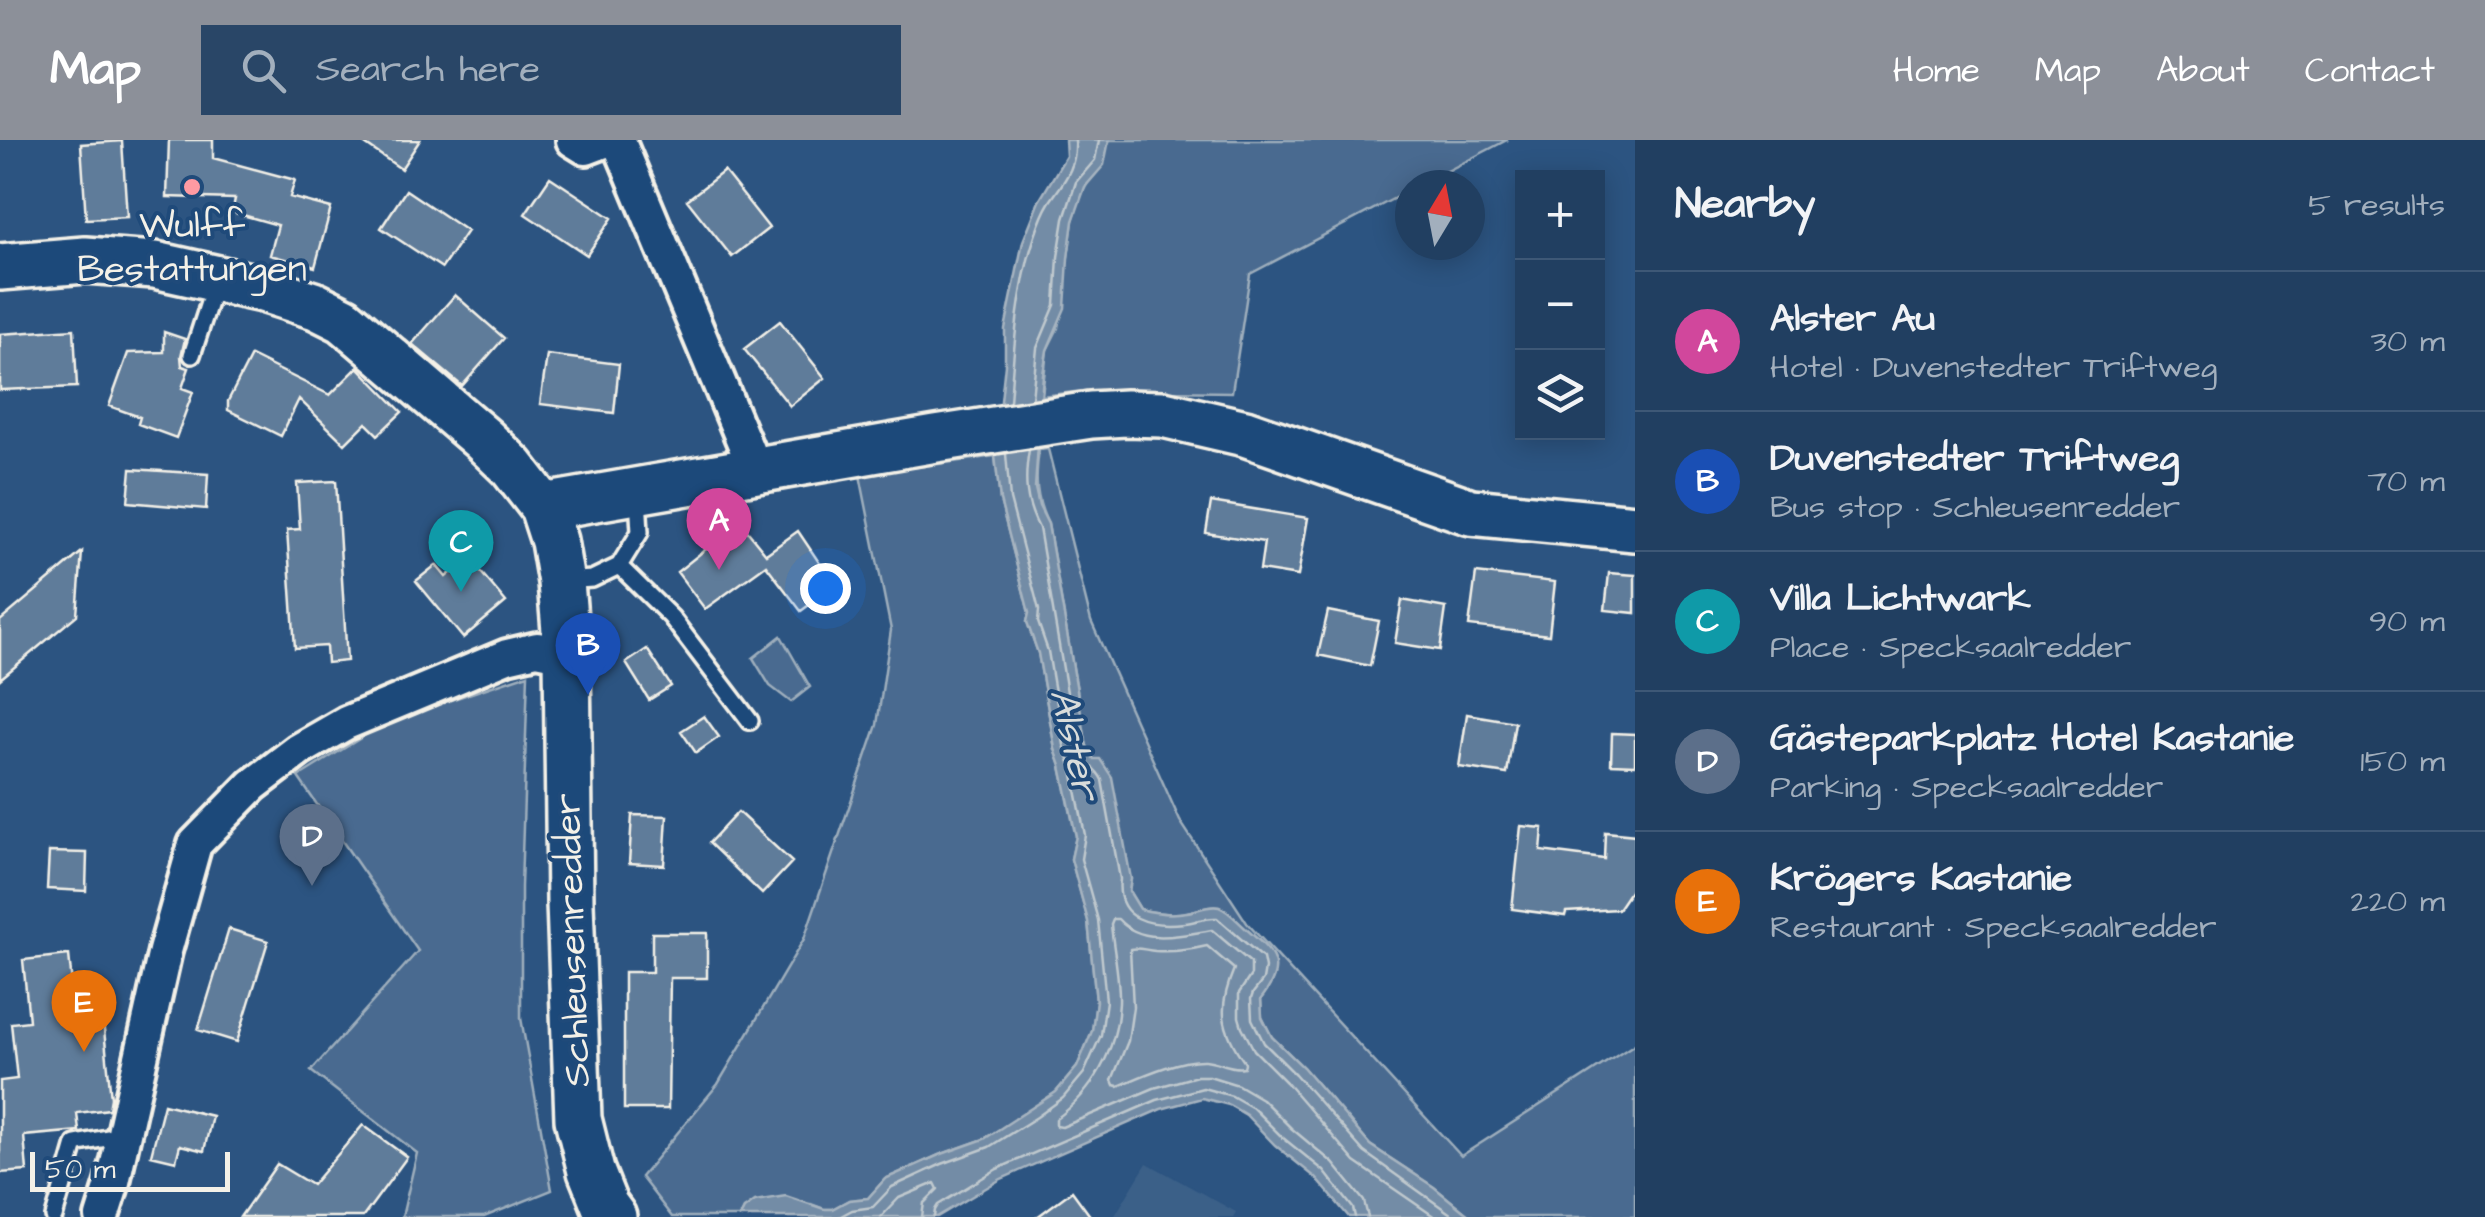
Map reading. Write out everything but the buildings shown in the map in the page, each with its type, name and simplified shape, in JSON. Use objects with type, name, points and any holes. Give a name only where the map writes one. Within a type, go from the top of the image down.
[{"type":"street","points":[[574,140],[586,148],[607,140]]},
{"type":"street","points":[[618,140],[755,470]]},
{"type":"street","points":[[0,266],[86,260],[154,265],[217,277],[316,306],[344,320],[484,439],[543,507],[1091,415],[1163,414],[1245,432],[1470,512],[1635,528]]},
{"type":"street","name":"Schleusenredder","points":[[543,507],[561,582],[567,655],[578,1119],[590,1171],[613,1217]]},
{"type":"street","points":[[102,1217],[165,951],[195,844],[237,799],[299,750],[346,722],[507,656],[537,649],[567,655]]},
{"type":"lane","points":[[192,355],[217,277]]},
{"type":"lane","points":[[561,582],[592,579],[619,566],[640,532],[637,490]]},
{"type":"lane","points":[[619,566],[671,618],[750,721]]},
{"type":"lane","points":[[54,1217],[74,1144],[124,1135]]},
{"type":"shaded area","points":[[1110,140],[1507,140],[1449,170],[1395,170],[1395,198],[1250,274],[1232,392],[1091,390],[1042,396],[1047,350],[1058,328],[1073,221],[1080,198]]},
{"type":"shaded area","points":[[1048,449],[1091,621],[1180,821],[1247,923],[1461,1156],[1635,1044],[1635,1217],[1471,1217],[1370,1145],[1272,1037],[1262,1017],[1261,998],[1275,967],[1269,951],[1254,936],[1219,907],[1175,913],[1140,909],[1129,891],[1131,879],[1086,742],[1048,524],[1037,488],[1039,450]]},
{"type":"shaded area","points":[[995,456],[1000,500],[1029,613],[1027,622],[1038,653],[1076,836],[1071,859],[1088,921],[1096,1002],[1092,1031],[1077,1067],[1056,1092],[1032,1109],[984,1139],[885,1179],[868,1198],[849,1200],[832,1209],[811,1204],[744,1209],[740,1217],[672,1217],[641,1177],[718,1084],[804,939],[877,725],[891,630],[860,475]]},
{"type":"shaded area","points":[[781,636],[810,687],[791,702],[770,686],[753,658]]},
{"type":"shaded area","points":[[528,674],[521,1018],[552,1190],[484,1217],[402,1217],[417,1153],[311,1071],[418,951],[298,777],[388,721]]},
{"type":"shaded area","points":[[1147,1163],[1236,1212],[1233,1217],[1114,1217]]},
{"type":"water","name":"Alster","points":[[1065,140],[1109,140],[1104,165],[1085,187],[1073,221],[1065,308],[1047,350],[1043,374],[1035,488],[1048,524],[1086,742],[1089,753],[1100,759],[1112,777],[1131,879],[1129,891],[1140,909],[1151,912],[1219,907],[1262,944],[1274,959],[1275,967],[1261,999],[1262,1017],[1272,1037],[1370,1145],[1471,1217],[1349,1217],[1316,1178],[1246,1115],[1229,1105],[1202,1098],[1161,1109],[1001,1179],[937,1217],[740,1217],[755,1201],[786,1196],[824,1209],[868,1198],[885,1179],[984,1139],[1056,1092],[1077,1067],[1092,1031],[1096,1001],[1088,921],[1071,859],[1076,836],[1038,653],[1027,622],[1029,613],[1000,500],[995,456],[1005,329],[1023,241],[1039,201],[1066,156]]},
{"type":"place","name":"Wulff Bestattungen","points":[[192,187]]},
{"type":"place","name":"Alster Au","points":[[719,570]]},
{"type":"place","name":"Villa Lichtwark","points":[[461,592]]},
{"type":"place","name":"Duvenstedter Triftweg","points":[[588,695]]},
{"type":"place","name":"Gästeparkplatz Hotel Kastanie","points":[[312,886]]},
{"type":"place","name":"Krögers Kastanie","points":[[84,1052]]}]
